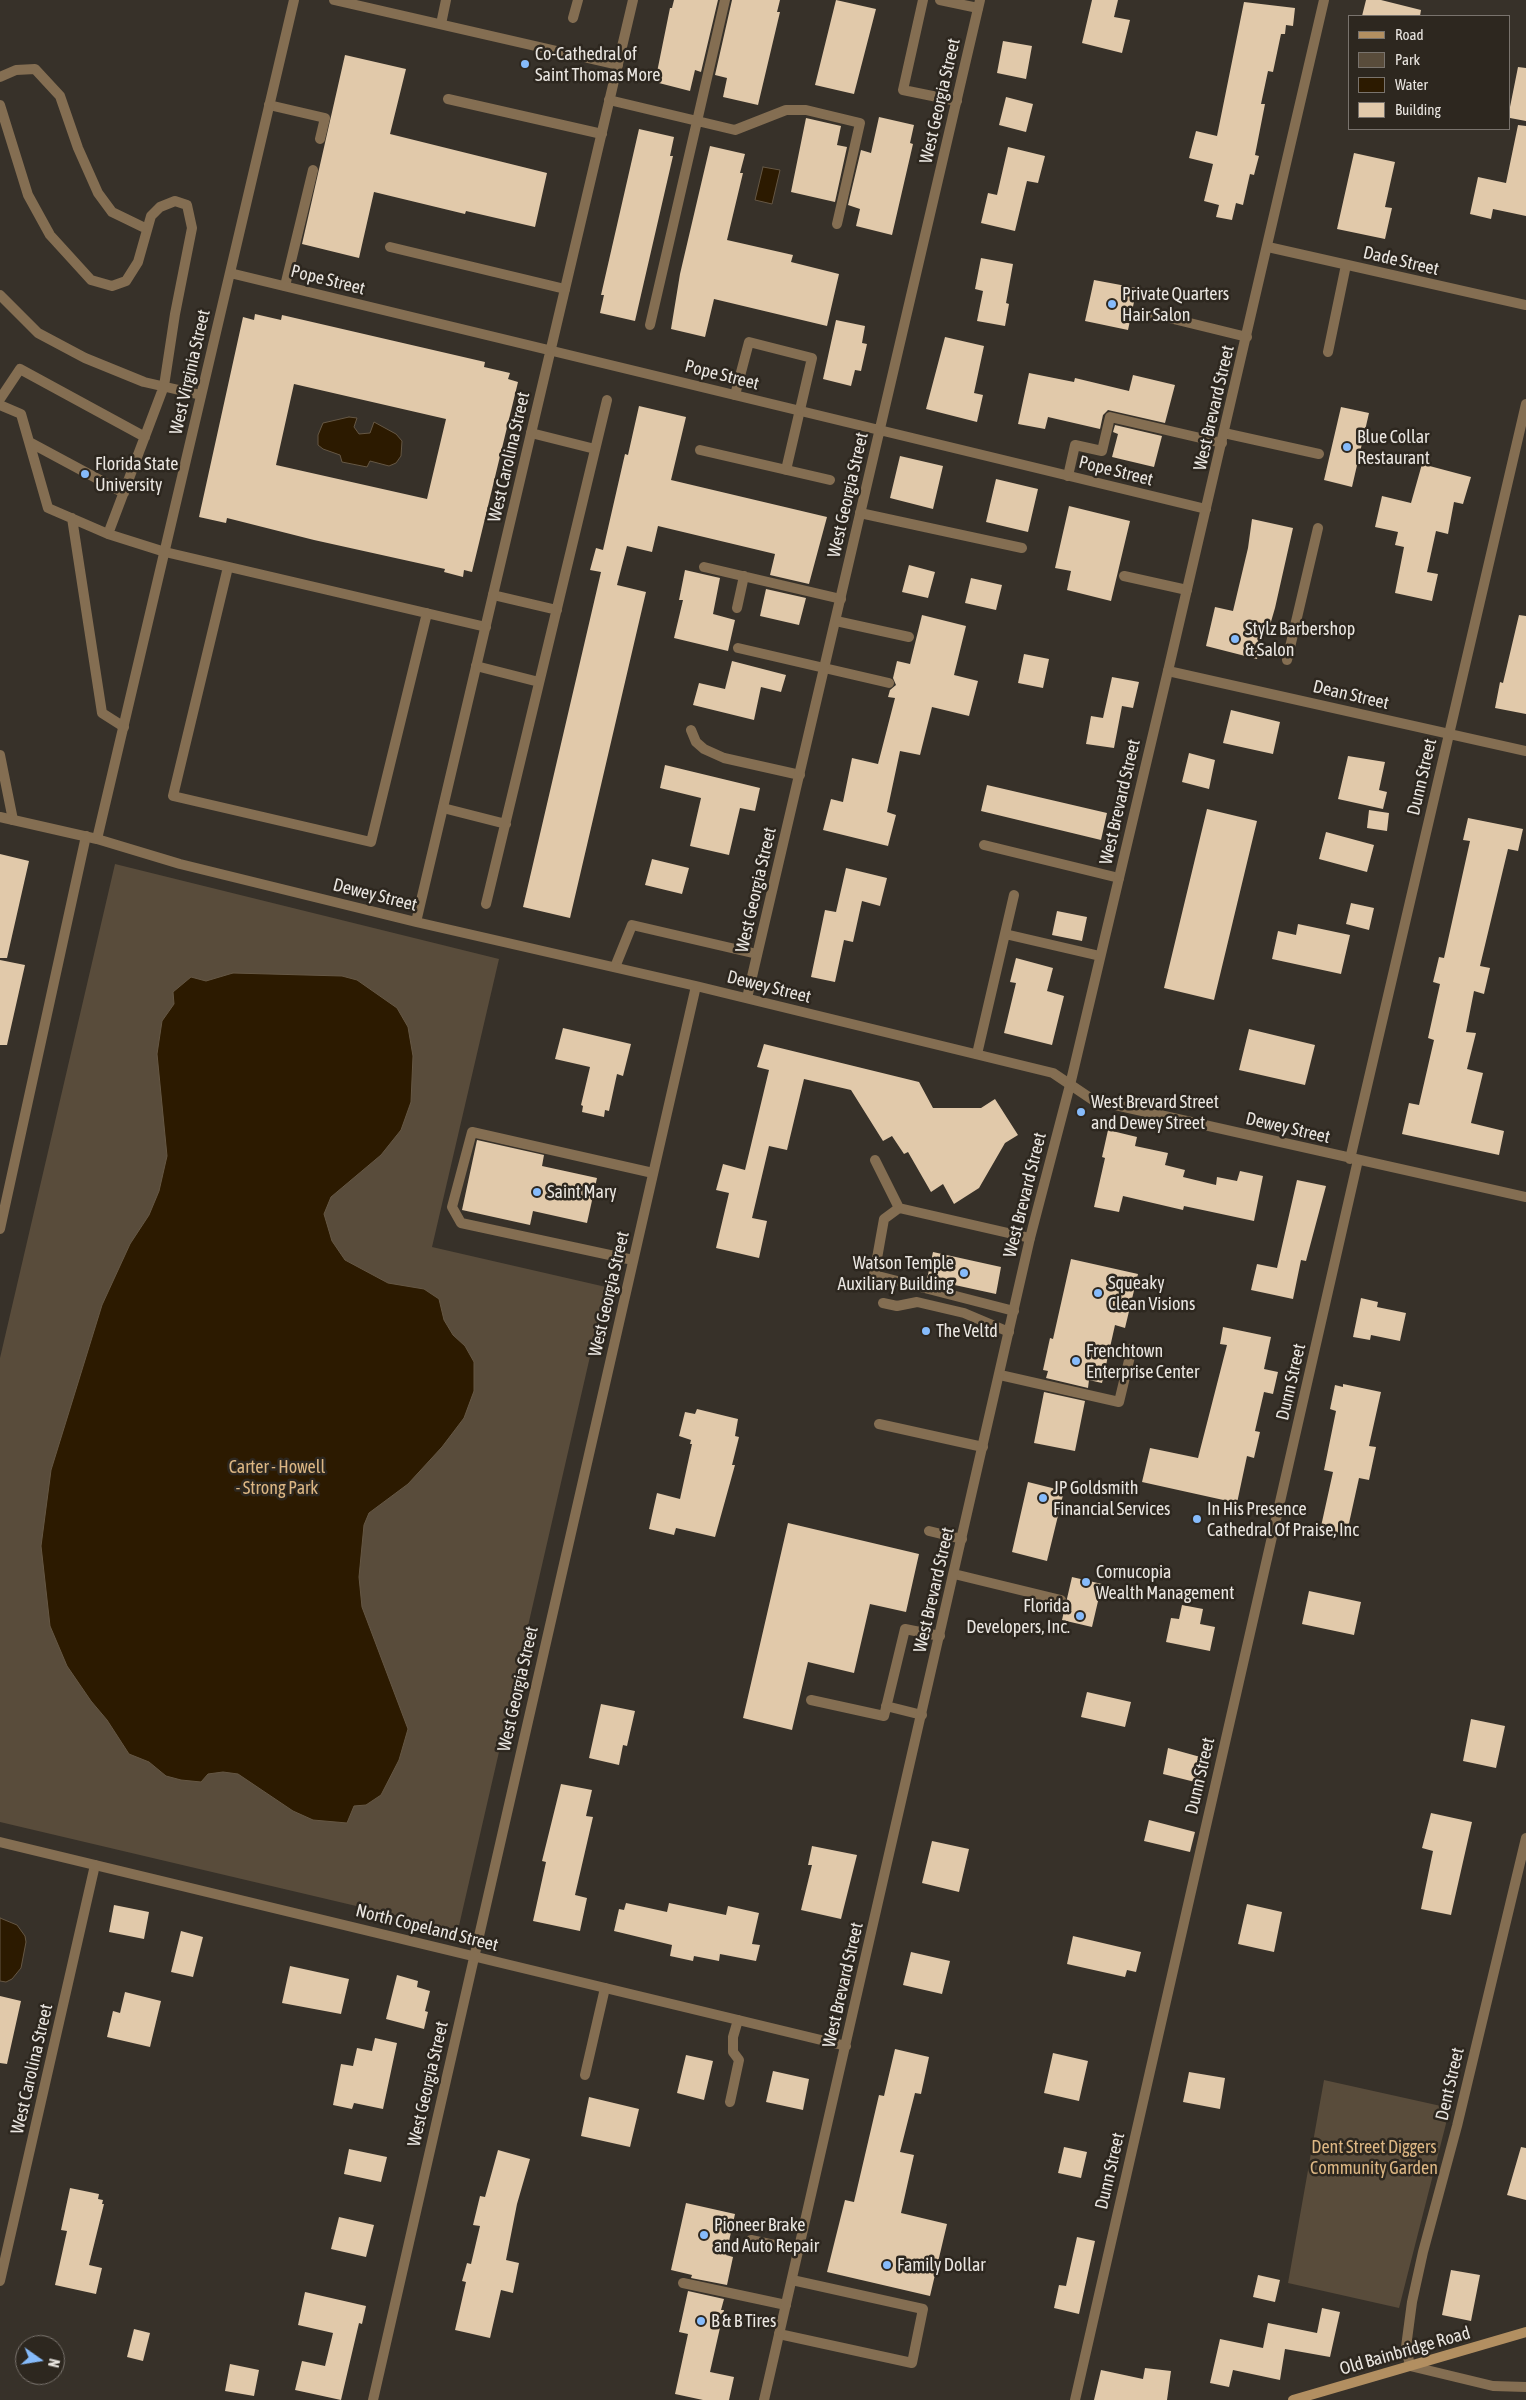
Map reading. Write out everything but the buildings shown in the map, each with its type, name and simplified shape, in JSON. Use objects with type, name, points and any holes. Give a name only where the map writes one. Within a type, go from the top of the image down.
[{"type":"main road","name":"Old Bainbridge Road","points":[[1293,2400],[1526,2332]]},
{"type":"street","name":"West Virginia Street","points":[[97,839],[294,0]]},
{"type":"street","points":[[334,0],[618,65]]},
{"type":"street","points":[[440,24],[446,0]]},
{"type":"street","points":[[573,18],[578,0]]},
{"type":"street","name":"West Carolina Street","points":[[416,922],[633,0]]},
{"type":"street","points":[[650,325],[725,0]]},
{"type":"street","points":[[923,0],[903,90],[957,101]]},
{"type":"street","points":[[940,0],[979,4]]},
{"type":"street","name":"West Brevard Street","points":[[764,2400],[1030,1238],[1070,1085],[1268,247],[1324,0]]},
{"type":"street","name":"West Georgia Street","points":[[747,998],[979,4]]},
{"type":"street","points":[[0,76],[16,70],[35,69],[60,96],[78,148],[98,193],[112,212],[147,229]]},
{"type":"street","points":[[448,99],[602,134]]},
{"type":"street","points":[[609,100],[735,130],[786,110],[806,110],[860,123],[838,224]]},
{"type":"street","points":[[0,105],[28,195],[50,235],[91,280],[112,286],[126,281],[138,262],[151,216],[160,207],[175,201],[187,205],[192,228],[175,314],[164,386],[108,534]]},
{"type":"street","points":[[269,105],[325,118],[320,139]]},
{"type":"street","points":[[285,286],[313,170]]},
{"type":"street","points":[[390,247],[565,289]]},
{"type":"street","name":"Dade Street","points":[[1268,247],[1526,306]]},
{"type":"street","points":[[1328,352],[1346,265]]},
{"type":"street","name":"Pope Street","points":[[230,272],[1206,509]]},
{"type":"street","points":[[0,295],[38,333],[86,358],[144,382],[201,395]]},
{"type":"street","points":[[1152,314],[1247,336]]},
{"type":"street","points":[[735,395],[749,342],[812,358],[786,470]]},
{"type":"street","points":[[0,400],[20,368],[145,437]]},
{"type":"street","points":[[486,904],[607,400]]},
{"type":"street","name":"Dunn Street","points":[[1075,2400],[1449,734],[1526,404]]},
{"type":"street","points":[[0,405],[21,414],[31,443],[48,508],[108,534],[165,552],[486,627]]},
{"type":"street","points":[[1068,476],[1075,445],[1102,451],[1110,417],[1319,454]]},
{"type":"street","points":[[531,433],[595,449]]},
{"type":"street","points":[[31,443],[124,493]]},
{"type":"street","points":[[700,450],[830,480]]},
{"type":"street","points":[[860,513],[1022,548]]},
{"type":"street","points":[[72,518],[102,713],[124,727]]},
{"type":"street","points":[[1287,660],[1318,528]]},
{"type":"street","points":[[228,567],[173,796],[372,842],[427,613]]},
{"type":"street","points":[[704,567],[840,599]]},
{"type":"street","points":[[737,608],[744,576]]},
{"type":"street","points":[[1124,576],[1187,590]]},
{"type":"street","points":[[493,595],[557,610]]},
{"type":"street","points":[[836,620],[909,637]]},
{"type":"street","points":[[738,648],[889,683]]},
{"type":"street","points":[[476,666],[539,682]]},
{"type":"street","name":"Dean Street","points":[[1168,671],[1526,751]]},
{"type":"street","points":[[691,730],[696,742],[704,750],[724,758],[800,775]]},
{"type":"street","points":[[0,756],[13,820]]},
{"type":"street","points":[[443,808],[506,824]]},
{"type":"street","name":"Dewey Street","points":[[0,817],[86,836],[180,864],[416,922],[747,998],[1053,1073],[1093,1100],[1526,1197]]},
{"type":"street","points":[[0,1229],[86,836]]},
{"type":"street","points":[[984,846],[1119,878]]},
{"type":"street","points":[[977,1054],[1014,895]]},
{"type":"street","points":[[615,967],[632,925],[758,954]]},
{"type":"street","points":[[1005,934],[1100,956]]},
{"type":"street","name":"West Georgia Street","points":[[373,2400],[696,986]]},
{"type":"street","points":[[633,1260],[461,1222],[452,1207],[472,1132],[653,1173]]},
{"type":"street","points":[[875,1160],[899,1208]]},
{"type":"street","points":[[1014,1311],[874,1275],[884,1219],[899,1208],[1030,1238]]},
{"type":"street","points":[[883,1303],[897,1306],[916,1302],[964,1313],[1010,1332]]},
{"type":"street","points":[[1000,1375],[1119,1402],[1132,1348]]},
{"type":"street","points":[[879,1424],[983,1447]]},
{"type":"street","points":[[929,1531],[962,1539]]},
{"type":"street","points":[[954,1574],[1061,1600]]},
{"type":"street","points":[[811,1700],[884,1716],[905,1629],[940,1636]]},
{"type":"street","points":[[886,1706],[922,1715]]},
{"type":"street","name":"Dent Street","points":[[1410,2366],[1406,2347],[1412,2302],[1423,2252],[1457,2126],[1526,1838]]},
{"type":"street","name":"North Copeland Street","points":[[0,1842],[846,2046]]},
{"type":"street","name":"West Carolina Street","points":[[0,2279],[95,1865]]},
{"type":"street","points":[[585,2075],[605,1988]]},
{"type":"street","points":[[730,2102],[739,2060],[733,2052],[733,2037],[738,2020]]},
{"type":"street","points":[[751,2240],[798,2250]]},
{"type":"street","points":[[779,2334],[912,2362],[923,2309],[792,2280]]},
{"type":"street","points":[[683,2283],[786,2305]]},
{"type":"street","points":[[1410,2366],[1493,2386],[1526,2387]]},
{"type":"green space","name":"Carter - Howell - Strong Park","points":[[115,864],[499,959],[432,1247],[606,1287],[458,1930],[0,1822],[0,1358]]},
{"type":"green space","name":"Dent Street Diggers Community Garden","points":[[1324,2080],[1450,2108],[1399,2308],[1288,2283]]},
{"type":"water","points":[[763,167],[780,170],[772,204],[755,200]]},
{"type":"water","points":[[349,417],[357,418],[354,427],[359,434],[370,433],[374,422],[396,434],[402,441],[401,456],[396,463],[389,466],[370,461],[367,467],[342,462],[340,455],[323,449],[318,445],[318,435],[323,423]]},
{"type":"water","points":[[233,973],[342,976],[357,980],[397,1008],[408,1027],[413,1056],[411,1102],[401,1130],[381,1155],[331,1197],[324,1214],[332,1241],[345,1260],[388,1283],[424,1289],[439,1299],[444,1320],[453,1335],[465,1346],[474,1362],[474,1391],[464,1418],[442,1447],[408,1484],[369,1513],[364,1525],[359,1577],[362,1607],[408,1729],[399,1760],[381,1795],[366,1805],[354,1806],[347,1823],[313,1820],[293,1811],[238,1774],[223,1772],[208,1774],[201,1782],[181,1780],[166,1776],[149,1762],[129,1754],[107,1720],[91,1701],[67,1666],[50,1626],[41,1546],[51,1470],[102,1305],[130,1244],[149,1215],[159,1191],[167,1156],[157,1054],[162,1021],[174,1004],[173,992],[191,977],[206,981]]},
{"type":"water","points":[[0,1918],[17,1925],[25,1936],[26,1942],[21,1968],[12,1979],[6,1982],[0,1981]]},
{"type":"place","name":"Co-Cathedral of Saint Thomas More","points":[[525,64]]},
{"type":"place","name":"Private Quarters Hair Salon","points":[[1112,304]]},
{"type":"place","name":"Blue Collar Restaurant","points":[[1347,447]]},
{"type":"place","name":"Florida State University","points":[[85,474]]},
{"type":"place","name":"Stylz Barbershop & Salon","points":[[1235,639]]},
{"type":"place","name":"West Brevard Street and Dewey Street","points":[[1081,1112]]},
{"type":"place","name":"Saint Mary","points":[[537,1192]]},
{"type":"place","name":"Watson Temple Auxiliary Building","points":[[964,1273]]},
{"type":"place","name":"Squeaky Clean Visions","points":[[1098,1293]]},
{"type":"place","name":"The Veltd","points":[[926,1331]]},
{"type":"place","name":"Frenchtown Enterprise Center","points":[[1076,1361]]},
{"type":"place","name":"JP Goldsmith Financial Services","points":[[1043,1498]]},
{"type":"place","name":"In His Presence Cathedral Of Praise, Inc","points":[[1197,1519]]},
{"type":"place","name":"Cornucopia Wealth Management","points":[[1086,1582]]},
{"type":"place","name":"Florida Developers, Inc.","points":[[1080,1616]]},
{"type":"place","name":"Pioneer Brake and Auto Repair","points":[[704,2235]]},
{"type":"place","name":"Family Dollar","points":[[887,2265]]},
{"type":"place","name":"B & B Tires","points":[[701,2321]]}]
